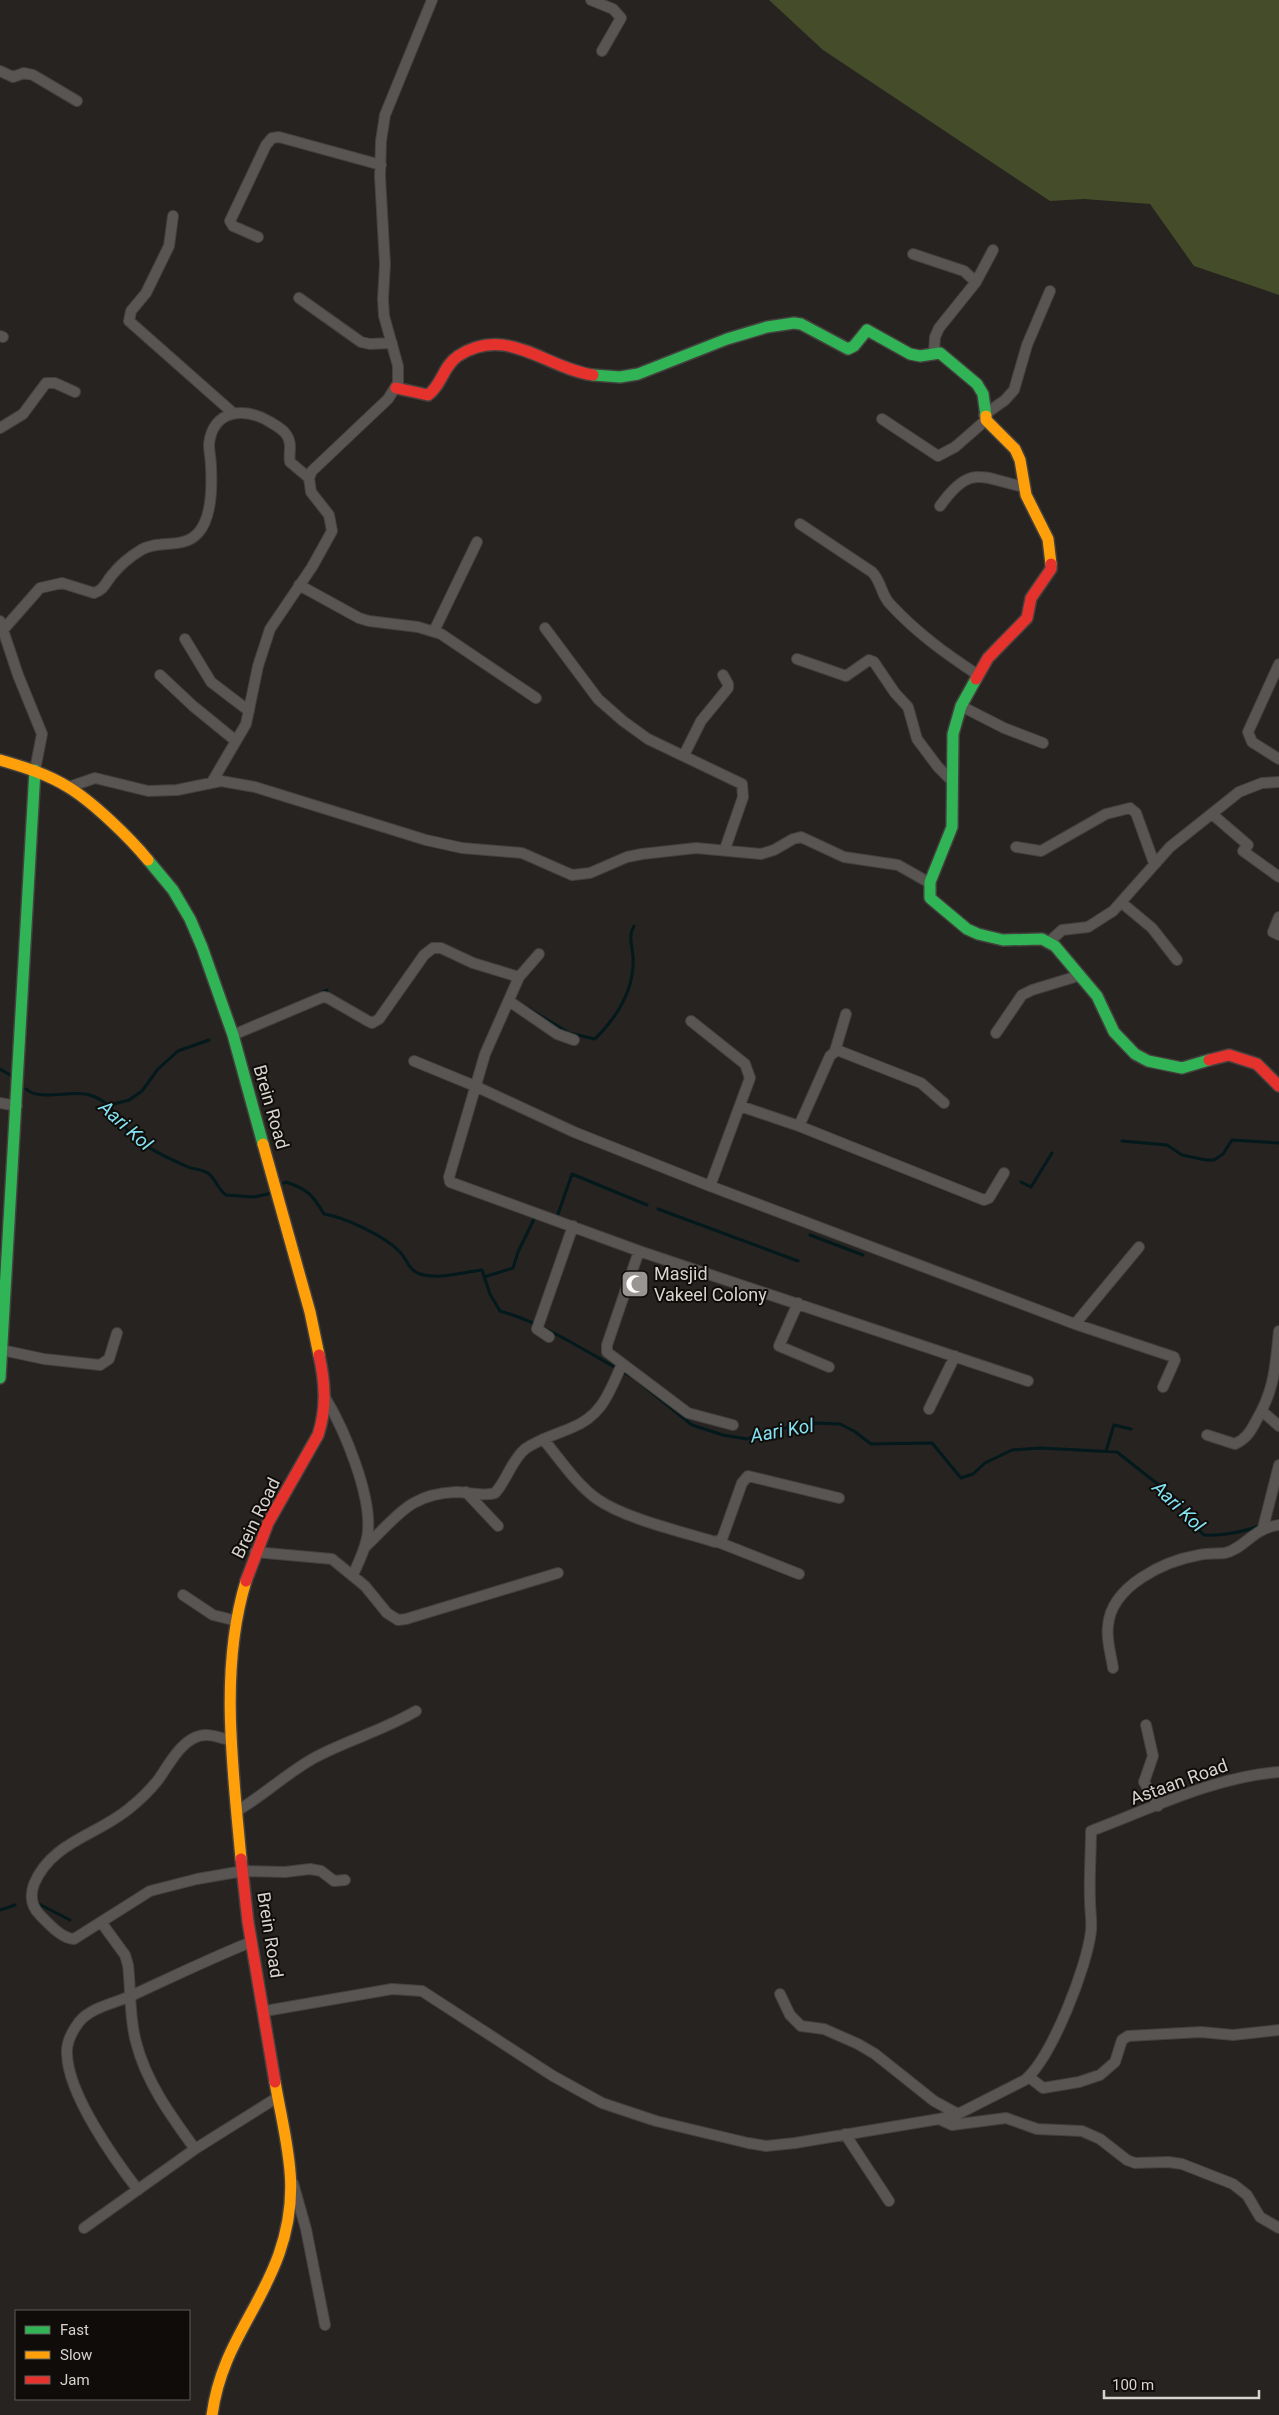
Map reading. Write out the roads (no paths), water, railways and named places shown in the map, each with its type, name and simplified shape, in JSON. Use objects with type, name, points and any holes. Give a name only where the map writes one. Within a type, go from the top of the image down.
[{"type":"street","points":[[212,782],[246,724],[254,680],[270,629],[332,531],[329,515],[311,492],[309,478],[316,466],[388,398],[396,388],[399,374],[384,316],[383,299],[385,264],[381,165],[385,115],[432,0]]},
{"type":"street","points":[[591,0],[613,9],[621,18],[602,51]]},
{"type":"street","points":[[0,71],[13,77],[24,73],[32,75],[77,101]]},
{"type":"street","points":[[258,237],[233,226],[230,220],[266,145],[272,138],[279,137],[381,165]]},
{"type":"street","points":[[173,216],[169,246],[146,292],[130,311],[128,321],[233,413]]},
{"type":"street","points":[[934,352],[936,336],[940,328],[976,282],[994,250]]},
{"type":"street","points":[[913,254],[964,271],[976,282]]},
{"type":"street","points":[[882,419],[938,456],[955,447],[1014,390],[1027,345],[1050,291]]},
{"type":"street","points":[[299,298],[361,342],[370,344],[392,342]]},
{"type":"street","points":[[396,388],[428,395],[437,387],[445,369],[454,358],[489,345],[502,343],[520,346],[576,372],[594,376],[623,376],[647,371],[729,339],[794,323],[801,324],[848,349],[854,346],[866,330],[914,355],[923,357],[934,352],[940,353],[977,384],[983,394],[985,417],[1016,449],[1030,505],[1048,538],[1052,564],[1047,576],[1034,592],[1024,622],[995,648],[961,706],[953,734],[953,812],[949,841],[928,882],[930,898],[967,929],[978,934],[1003,940],[1035,939],[1049,942],[1097,996],[1114,1032],[1135,1054],[1148,1061],[1182,1068],[1229,1055],[1257,1064],[1279,1086]]},
{"type":"street","points":[[0,428],[23,414],[46,383],[55,383],[75,392]]},
{"type":"street","points":[[0,1378],[4,1237],[16,1106],[35,770],[42,734],[18,675],[2,626],[40,588],[57,583],[94,593],[102,589],[116,571],[140,550],[149,545],[187,541],[199,533],[206,520],[209,504],[211,477],[210,439],[220,421],[226,415],[243,412],[263,418],[283,430],[290,441],[290,462],[309,478]]},
{"type":"street","points":[[940,506],[951,490],[967,478],[982,476],[1024,486]]},
{"type":"street","points":[[800,524],[872,572],[879,581],[889,604],[919,632],[978,675]]},
{"type":"street","points":[[434,631],[477,542]]},
{"type":"street","points":[[298,585],[353,616],[364,620],[434,631],[448,638],[536,698]]},
{"type":"street","points":[[545,628],[609,710],[648,739],[738,781],[744,788],[743,797],[725,849]]},
{"type":"street","points":[[185,639],[211,682],[249,711]]},
{"type":"street","points":[[797,659],[846,676],[869,660],[874,662],[895,693],[906,703],[917,739],[952,782]]},
{"type":"street","points":[[1279,664],[1248,732],[1252,742],[1279,759]]},
{"type":"street","points":[[160,675],[192,706],[236,741]]},
{"type":"street","points":[[684,756],[701,721],[728,688],[723,675]]},
{"type":"street","points":[[961,706],[1004,728],[1043,743]]},
{"type":"street","name":"Brein Road","points":[[0,760],[35,770],[69,787],[144,855],[173,890],[190,920],[202,947],[233,1036],[310,1312],[323,1375],[326,1399],[323,1420],[318,1436],[255,1552],[237,1621],[232,1682],[232,1741],[242,1871],[251,1942],[278,2097],[289,2147],[291,2178],[281,2247],[216,2382],[212,2415]]},
{"type":"street","points":[[69,787],[95,778],[148,791],[177,790],[221,780],[246,784],[444,844],[522,853],[572,875],[590,873],[621,859],[642,854],[696,848],[725,849],[761,854],[774,850],[793,839],[804,838],[844,857],[898,866],[928,882]]},
{"type":"street","points":[[1049,942],[1062,930],[1088,927],[1096,924],[1122,903],[1154,863],[1170,847],[1247,788],[1279,782]]},
{"type":"street","points":[[1016,847],[1041,851],[1106,814],[1130,808],[1135,811],[1154,863]]},
{"type":"street","points":[[1212,814],[1248,845],[1243,851],[1279,877]]},
{"type":"street","points":[[1122,903],[1152,928],[1177,960]]},
{"type":"street","points":[[1279,917],[1273,932],[1279,935]]},
{"type":"street","points":[[233,1036],[323,997],[368,1021],[374,1022],[379,1019],[424,956],[433,948],[441,948],[481,966],[519,978]]},
{"type":"street","points":[[539,954],[519,978],[485,1054],[449,1176],[450,1182],[639,1251],[1028,1381]]},
{"type":"street","points":[[996,1034],[1022,996],[1032,990],[1078,976]]},
{"type":"street","points":[[509,1001],[558,1034],[574,1040]]},
{"type":"street","points":[[799,1126],[830,1056],[835,1051],[846,1014]]},
{"type":"street","points":[[691,1021],[748,1068],[750,1078],[710,1186]]},
{"type":"street","points":[[835,1051],[841,1051],[921,1082],[944,1103]]},
{"type":"street","points":[[414,1061],[475,1086],[574,1132],[710,1186],[1075,1324],[1174,1357],[1175,1359],[1163,1387]]},
{"type":"street","points":[[0,1104],[16,1106]]},
{"type":"street","points":[[740,1106],[799,1126],[984,1200],[989,1198],[1004,1173]]},
{"type":"street","points":[[549,1337],[537,1329],[573,1226]]},
{"type":"street","points":[[1075,1324],[1139,1246]]},
{"type":"street","points":[[639,1251],[606,1348],[609,1354],[622,1365],[641,1376],[688,1413],[733,1426]]},
{"type":"street","points":[[798,1303],[779,1346],[829,1367]]},
{"type":"street","points":[[1207,1435],[1236,1444],[1246,1437],[1262,1411],[1274,1382],[1279,1331]]},
{"type":"street","points":[[2,1350],[44,1359],[100,1365],[109,1358],[117,1333]]},
{"type":"street","points":[[930,1409],[955,1356]]},
{"type":"street","points":[[366,1546],[417,1500],[431,1494],[466,1492],[490,1495],[495,1493],[520,1454],[543,1439],[584,1423],[595,1415],[608,1395],[622,1365]]},
{"type":"street","points":[[326,1399],[340,1424],[351,1451],[363,1494],[369,1530],[366,1546],[353,1575]]},
{"type":"street","points":[[1262,1411],[1279,1426]]},
{"type":"street","points":[[543,1439],[582,1485],[597,1499],[633,1516],[718,1542],[799,1574]]},
{"type":"street","points":[[1263,1528],[1279,1465]]},
{"type":"street","points":[[718,1542],[724,1535],[742,1483],[748,1476],[839,1498]]},
{"type":"street","points":[[466,1492],[498,1526]]},
{"type":"street","points":[[1113,1668],[1108,1626],[1112,1609],[1121,1595],[1164,1566],[1197,1555],[1232,1550],[1263,1528],[1279,1525]]},
{"type":"street","points":[[255,1552],[326,1558],[338,1563],[375,1596],[387,1613],[402,1620],[558,1573]]},
{"type":"street","points":[[183,1594],[213,1615],[237,1621]]},
{"type":"street","points":[[237,1811],[257,1799],[312,1759],[392,1725],[416,1711]]},
{"type":"street","points":[[1146,1725],[1153,1756],[1144,1782],[1158,1806]]},
{"type":"street","points":[[232,1741],[210,1734],[202,1734],[192,1739],[182,1747],[146,1794],[131,1808],[112,1821],[63,1847],[50,1859],[37,1876],[31,1900],[37,1913],[70,1938],[79,1937],[150,1891],[242,1871],[285,1872],[315,1869],[334,1881],[345,1880]]},
{"type":"street","name":"Astaan Road","points":[[1029,2077],[1060,2024],[1082,1969],[1089,1942],[1092,1920],[1091,1831],[1250,1774],[1279,1772]]},
{"type":"street","points":[[101,1922],[125,1955],[135,2041],[148,2076],[166,2109],[195,2149]]},
{"type":"street","points":[[138,2190],[114,2160],[76,2087],[67,2054],[71,2036],[80,2022],[98,2009],[131,1997],[198,1963],[251,1942]]},
{"type":"street","points":[[264,2011],[392,1989],[414,1989],[436,1998],[553,2076],[612,2108],[656,2121],[766,2146],[939,2119],[958,2114],[1029,2077],[1043,2088],[1079,2082],[1094,2077],[1115,2062],[1122,2040],[1128,2036],[1201,2032],[1233,2036],[1279,2030]]},
{"type":"street","points":[[780,1994],[790,2015],[801,2026],[824,2029],[876,2054],[934,2101],[958,2114]]},
{"type":"street","points":[[84,2228],[195,2149],[278,2097]]},
{"type":"street","points":[[939,2119],[952,2125],[1006,2118],[1030,2128],[1082,2132],[1100,2138],[1127,2160],[1135,2163],[1174,2162],[1233,2184],[1247,2195],[1260,2217],[1279,2228]]},
{"type":"street","points":[[845,2134],[889,2202]]},
{"type":"street","points":[[291,2178],[306,2229],[325,2325]]},
{"type":"waterway","points":[[518,1002],[569,1033],[595,1039],[617,1012],[628,991],[633,968],[631,937],[634,926]]},
{"type":"waterway","points":[[318,994],[327,990]]},
{"type":"waterway","points":[[110,1105],[129,1100],[142,1091],[158,1069],[178,1051],[209,1040]]},
{"type":"waterway","name":"Aari Kol","points":[[0,1069],[12,1076]]},
{"type":"waterway","name":"Aari Kol","points":[[26,1089],[39,1095],[74,1093],[98,1098],[114,1112],[137,1139],[151,1149],[173,1160],[188,1167],[207,1172],[226,1195],[254,1197],[272,1193]]},
{"type":"waterway","points":[[1122,1141],[1167,1145],[1182,1155],[1206,1160],[1214,1160],[1223,1154],[1232,1140],[1279,1143]]},
{"type":"waterway","points":[[1021,1182],[1031,1187],[1052,1153]]},
{"type":"waterway","points":[[557,1217],[572,1174],[647,1205]]},
{"type":"waterway","name":"Aari Kol","points":[[284,1183],[286,1182],[304,1190],[316,1202],[324,1214],[353,1223],[385,1240],[400,1252],[413,1270],[420,1274],[443,1276],[482,1270],[490,1294],[500,1311],[552,1332],[634,1378]]},
{"type":"waterway","points":[[658,1209],[798,1261]]},
{"type":"waterway","points":[[484,1277],[513,1268],[518,1252],[535,1217]]},
{"type":"waterway","points":[[810,1235],[863,1255]]},
{"type":"waterway","name":"Aari Kol","points":[[639,1382],[692,1425],[723,1435],[747,1439],[763,1432],[814,1423],[840,1424],[854,1431],[871,1444],[932,1443],[961,1478],[973,1474],[985,1463],[1012,1450],[1040,1448],[1117,1452],[1174,1497],[1187,1518],[1204,1535],[1233,1533],[1262,1525]]},
{"type":"waterway","points":[[1106,1451],[1114,1425],[1131,1429]]},
{"type":"waterway","name":"Aari Kol","points":[[1268,1523],[1279,1520]]},
{"type":"waterway","points":[[35,1902],[70,1920]]},
{"type":"waterway","points":[[0,1910],[15,1905]]},
{"type":"place","name":"Masjid Vakeel Colony","points":[[635,1284]]}]
